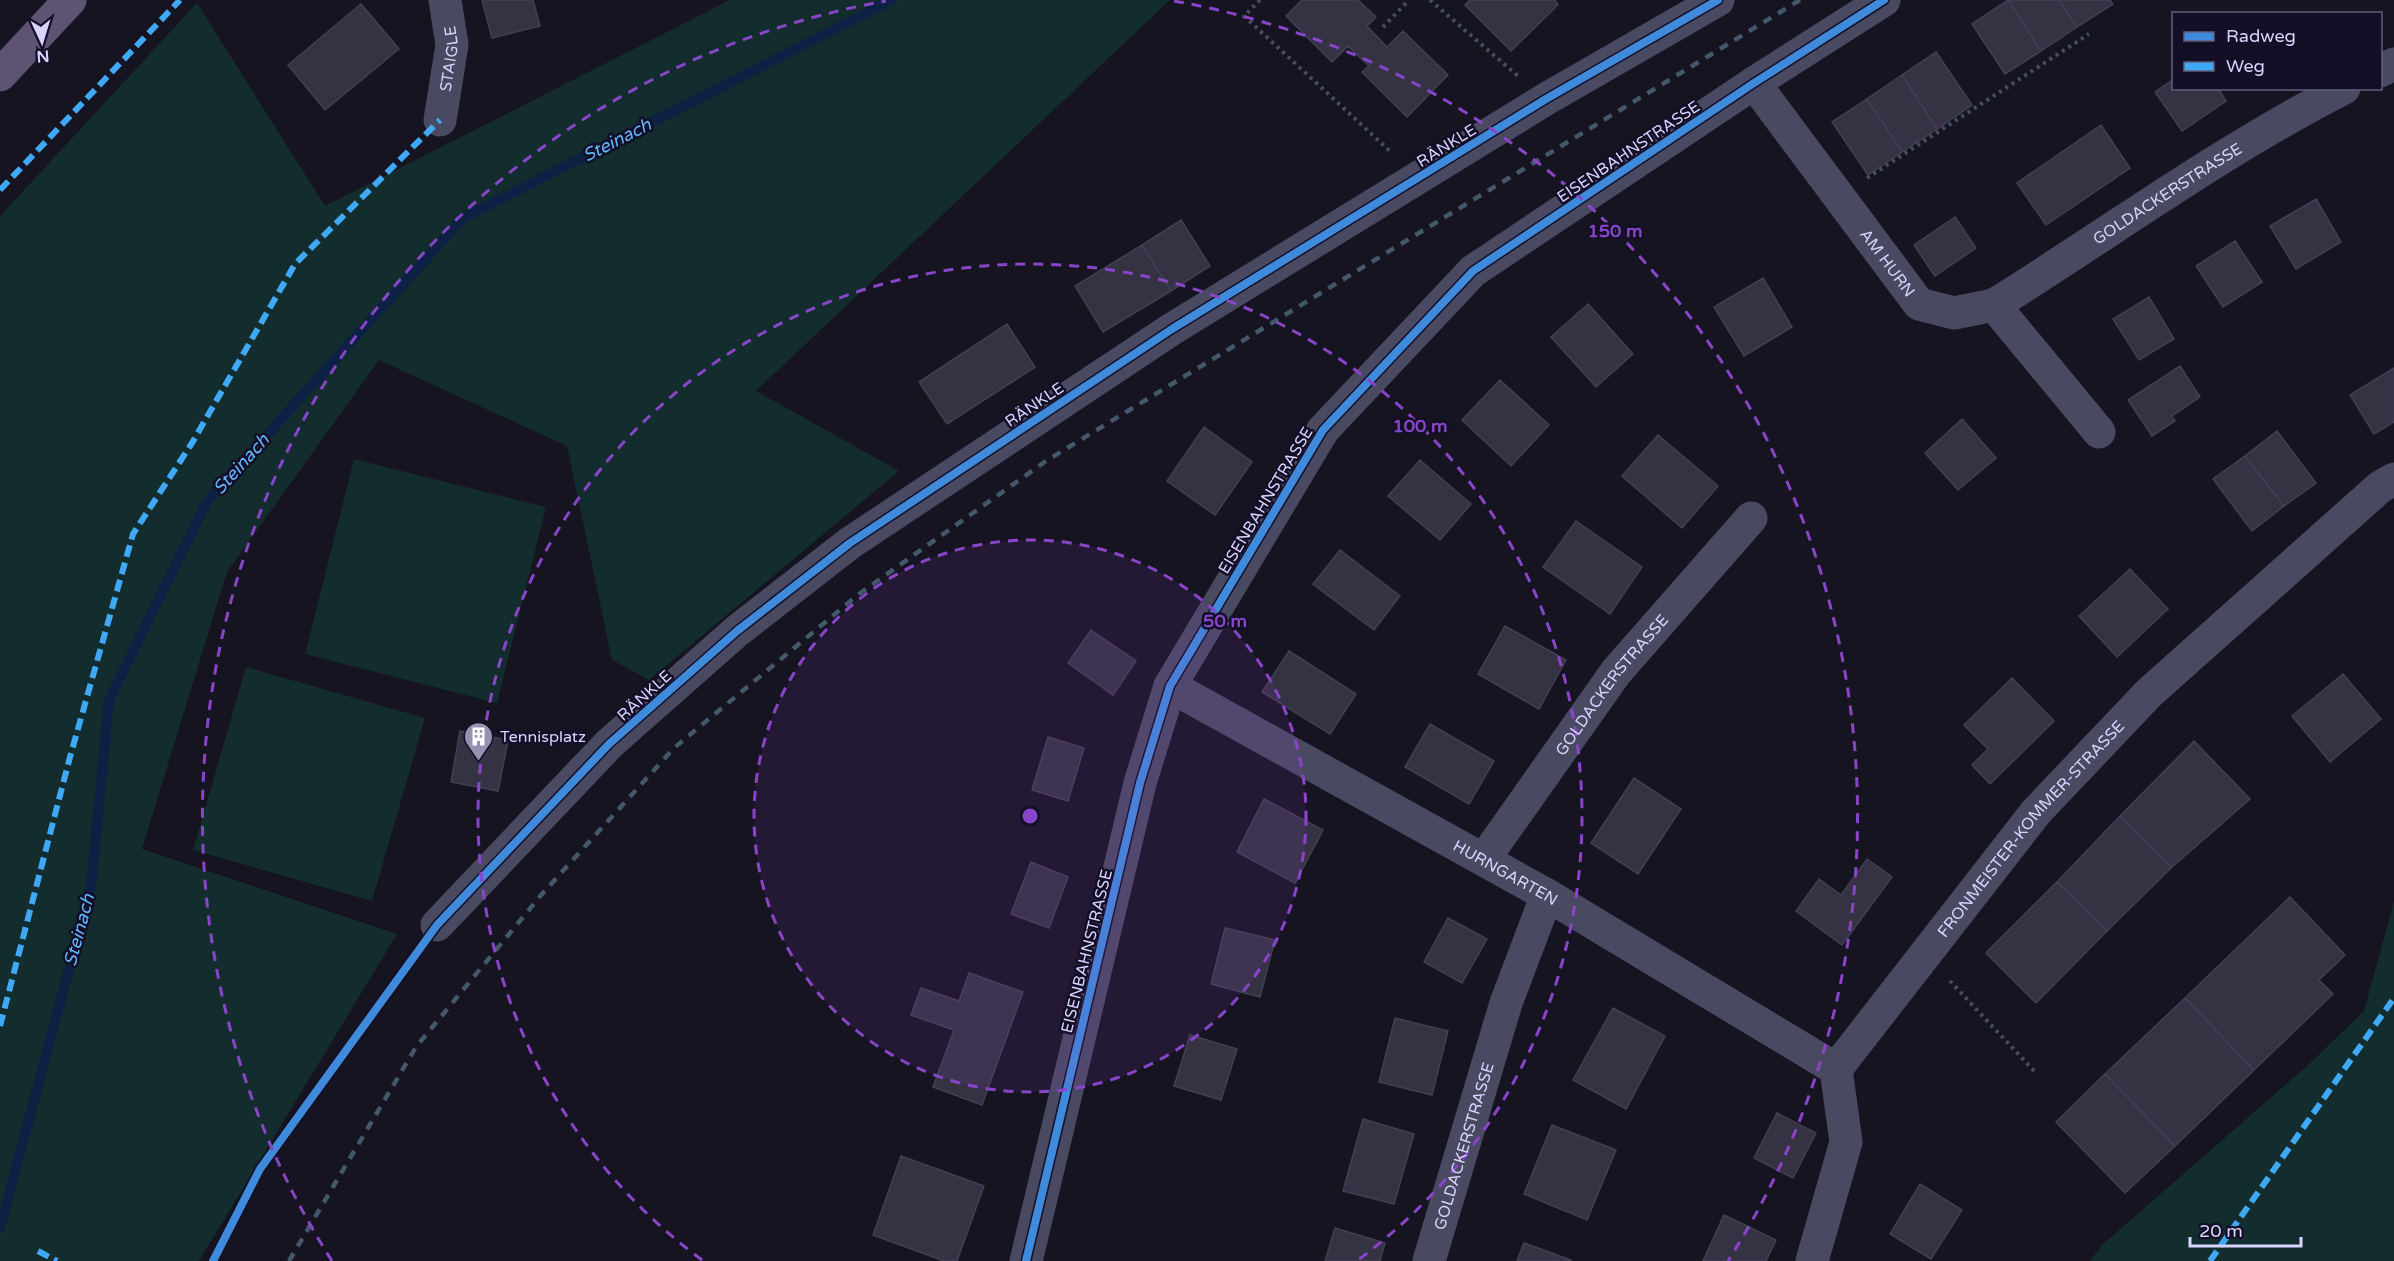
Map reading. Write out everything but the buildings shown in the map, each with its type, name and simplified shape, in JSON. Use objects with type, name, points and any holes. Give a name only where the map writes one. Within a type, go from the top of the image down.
[{"type":"main road","points":[[0,75],[70,0]]},
{"type":"street","name":"STAIGLE","points":[[440,120],[452,45],[445,0]]},
{"type":"street","name":"RÄNKLE","points":[[437,925],[609,744],[736,631],[850,543],[1172,329],[1546,99],[1718,0]]},
{"type":"street","name":"EISENBAHNSTRASSE","points":[[1026,1261],[1140,783],[1170,686],[1323,430],[1473,271],[1754,83],[1884,0]]},
{"type":"street","name":"AM HURN","points":[[1754,83],[1919,304],[1954,313],[1994,304]]},
{"type":"street","name":"GOLDACKERSTRASSE","points":[[1994,304],[2172,187],[2282,120],[2340,90]]},
{"type":"street","points":[[1994,304],[2099,432]]},
{"type":"street","name":"FRONMEISTER-KOMMER-STRASSE","points":[[1836,1069],[2036,812],[2149,693],[2380,487],[2394,479]]},
{"type":"street","name":"GOLDACKERSTRASSE","points":[[1484,859],[1616,672],[1751,518]]},
{"type":"street","name":"HURNGARTEN","points":[[1170,686],[1547,895],[1836,1069]]},
{"type":"street","name":"GOLDACKERSTRASSE","points":[[1429,1261],[1506,1003],[1547,895]]},
{"type":"street","points":[[1812,1261],[1846,1142],[1836,1069]]},
{"type":"path","points":[[1260,0],[1244,16],[1419,177]]},
{"type":"path","points":[[1383,27],[1409,0]]},
{"type":"path","points":[[1430,0],[1546,99]]},
{"type":"path","points":[[1839,196],[2089,34]]},
{"type":"path","points":[[1924,954],[2036,1073]]},
{"type":"green space","points":[[730,0],[1170,0],[756,391],[899,471],[649,680],[612,660],[567,446],[379,360],[227,572],[142,849],[397,934],[199,1261],[0,1261],[0,216],[197,3],[325,206]]},
{"type":"green space","points":[[354,459],[546,507],[497,703],[305,654]]},
{"type":"green space","points":[[246,667],[425,718],[372,901],[193,850]]},
{"type":"green space","points":[[2394,901],[2394,1261],[2090,1261],[2102,1245],[2307,1066],[2364,1011]]},
{"type":"waterway","name":"Steinach","points":[[0,1228],[91,886],[109,700],[207,501],[463,218],[892,0]]},
{"type":"railway","points":[[289,1261],[416,1047],[542,894],[674,748],[859,594],[1046,461],[1800,0]]},
{"type":"marked path","points":[[0,190],[180,0]]},
{"type":"marked path","points":[[0,1026],[70,757],[133,534],[192,443],[295,264],[440,120]]},
{"type":"marked path","points":[[2210,1261],[2394,998]]},
{"type":"marked path","points":[[38,1251],[57,1261]]},
{"type":"cycle path","points":[[213,1261],[260,1169],[437,925],[609,744],[737,631],[850,543],[1172,329],[1546,99],[1718,0]]},
{"type":"cycle path","points":[[1026,1261],[1140,783],[1170,686],[1323,430],[1473,271],[1754,83],[1884,0]]},
{"type":"place","name":"Tennisplatz","points":[[479,762]]}]
